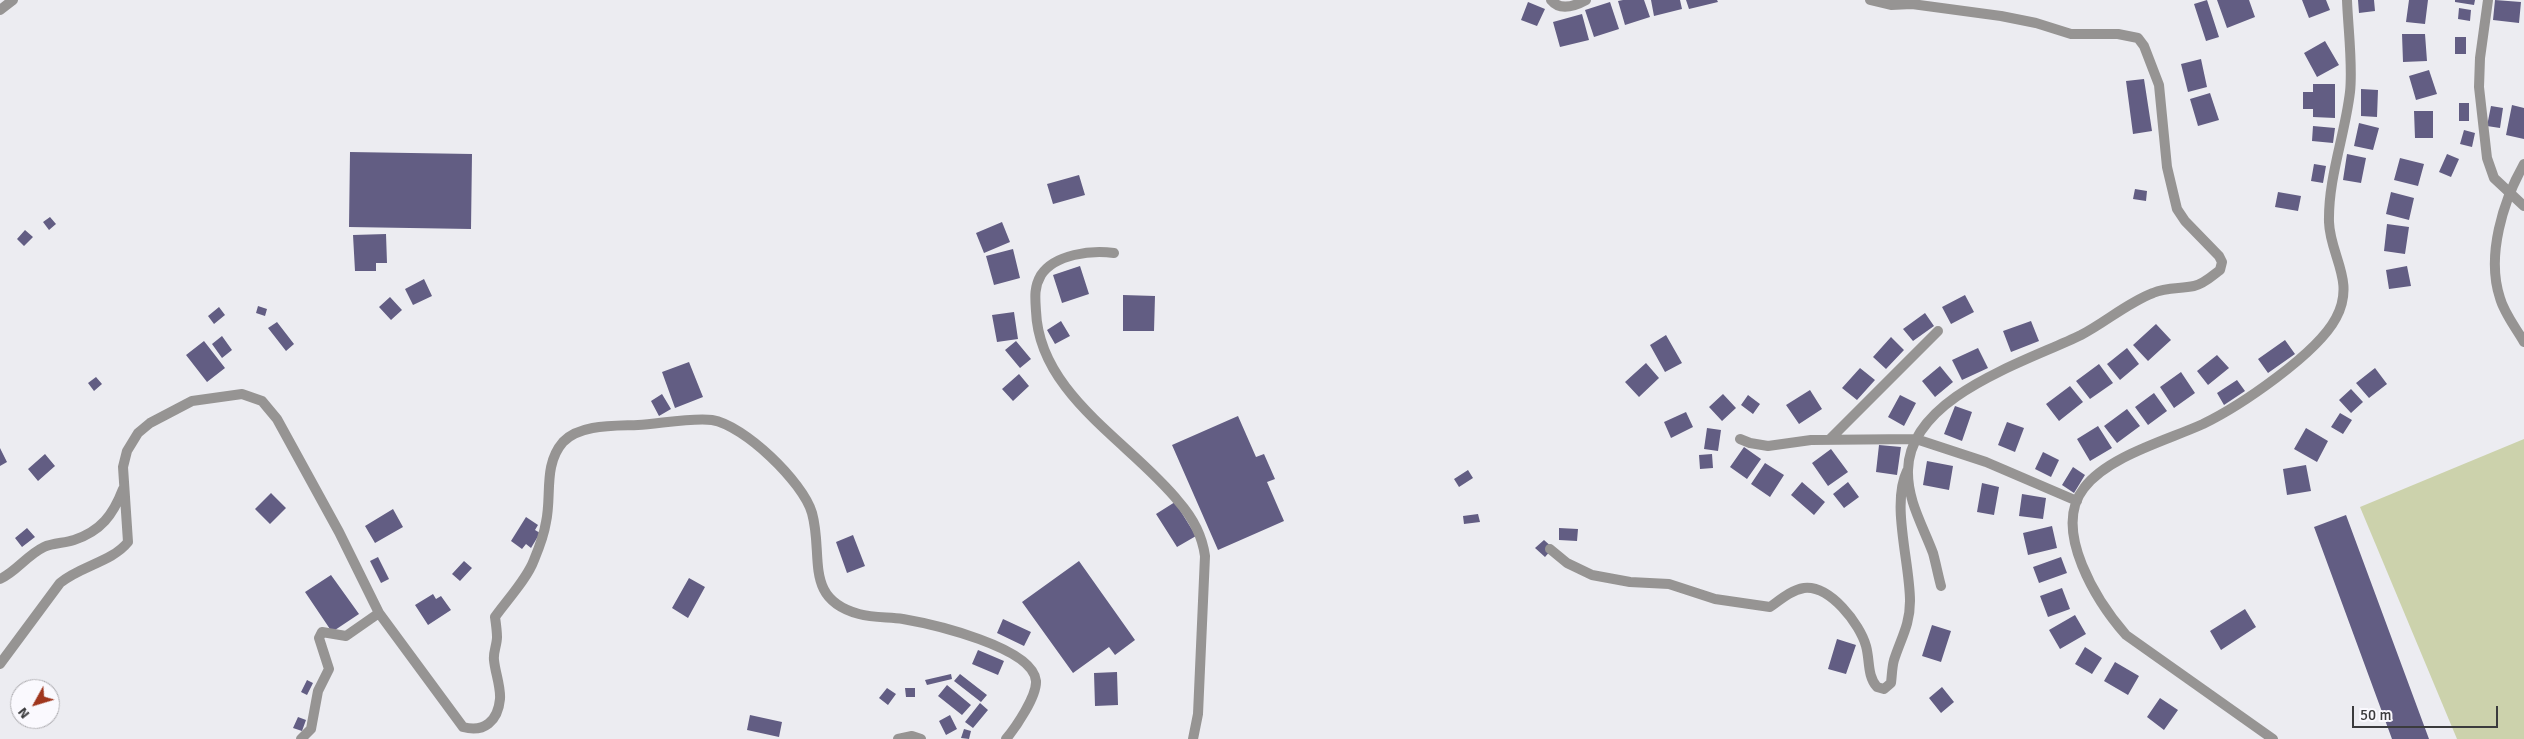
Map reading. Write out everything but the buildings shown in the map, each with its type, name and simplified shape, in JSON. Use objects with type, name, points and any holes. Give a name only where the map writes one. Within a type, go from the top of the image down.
[{"type":"street","points":[[0,10],[13,0]]},
{"type":"street","points":[[1551,0],[1563,6],[1574,6],[1586,0]]},
{"type":"street","points":[[1550,549],[1567,563],[1584,572],[1630,582],[1668,584],[1715,599],[1770,608],[1788,595],[1805,588],[1822,592],[1846,611],[1855,623],[1866,646],[1872,680],[1877,687],[1884,689],[1891,683],[1894,662],[1905,636],[1909,614],[1908,577],[1900,502],[1902,482],[1908,471],[1916,439],[1938,410],[1978,383],[2080,335],[2140,298],[2165,289],[2196,286],[2220,270],[2222,262],[2219,256],[2185,221],[2177,209],[2167,167],[2159,85],[2144,46],[2138,38],[2118,34],[2071,34],[2036,23],[2002,16],[1912,4],[1891,5],[1870,0]]},
{"type":"street","points":[[2273,739],[2152,656],[2126,635],[2109,615],[2083,570],[2075,539],[2074,516],[2076,501],[2084,487],[2114,463],[2203,424],[2234,406],[2314,348],[2328,333],[2338,316],[2344,282],[2329,226],[2328,196],[2350,90],[2347,0]]},
{"type":"street","points":[[2488,0],[2480,58],[2479,86],[2485,149],[2494,178],[2510,195],[2524,206]]},
{"type":"street","points":[[2524,164],[2510,195],[2495,255],[2494,271],[2500,300],[2524,342]]},
{"type":"street","points":[[1114,253],[1099,251],[1082,254],[1057,260],[1046,268],[1035,285],[1036,318],[1043,348],[1058,376],[1087,411],[1178,500],[1195,522],[1203,541],[1205,556],[1198,714],[1193,739]]},
{"type":"street","points":[[1829,440],[1938,331]]},
{"type":"street","points":[[0,664],[60,583],[71,574],[115,553],[128,542],[123,467],[127,451],[138,433],[150,423],[192,401],[242,394],[262,401],[277,419],[339,532],[379,614],[464,727],[474,730],[483,728],[489,724],[496,713],[500,699],[494,658],[497,637],[495,618],[512,592],[528,575],[534,560],[546,521],[550,468],[561,445],[568,437],[587,429],[702,418],[726,424],[770,455],[792,480],[811,511],[818,542],[818,576],[828,596],[841,609],[868,616],[903,619],[937,627],[992,643],[1028,663],[1034,674],[1036,684],[1034,694],[1006,739]]},
{"type":"street","points":[[1740,439],[1768,446],[1829,440],[1916,439],[1986,462],[2076,501]]},
{"type":"street","points":[[1908,471],[1912,501],[1932,552],[1941,586]]},
{"type":"street","points":[[0,579],[25,558],[45,546],[74,540],[97,530],[111,516],[123,488]]},
{"type":"street","points":[[301,739],[311,729],[318,691],[329,669],[319,638],[322,632],[346,636],[379,614]]},
{"type":"street","points":[[898,739],[912,736],[921,739]]},
{"type":"green space","points":[[2524,439],[2524,739],[2457,739],[2360,507]]}]
